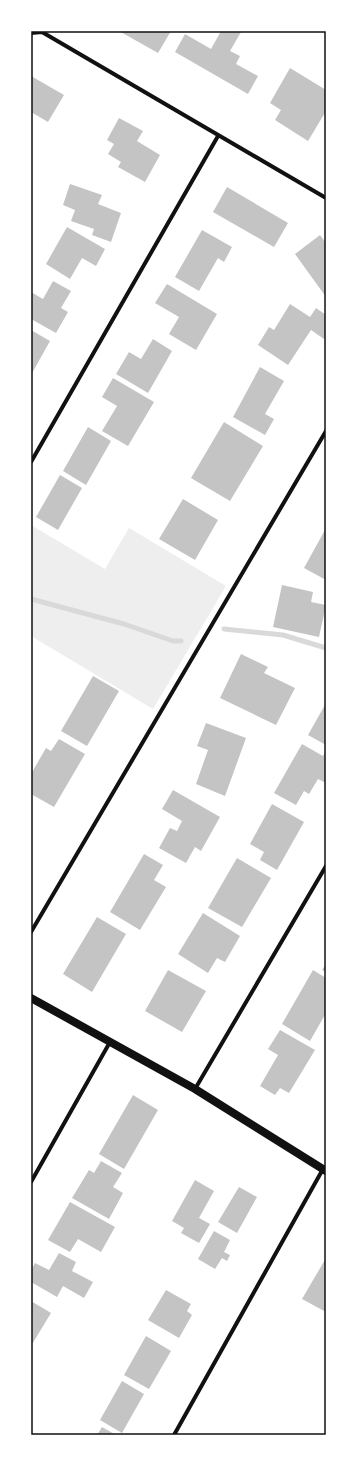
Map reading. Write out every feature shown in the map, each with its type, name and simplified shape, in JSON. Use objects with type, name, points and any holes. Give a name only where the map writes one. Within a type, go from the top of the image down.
[{"type":"main road","points":[[31,998],[195,1089],[324,1170]]},
{"type":"street","points":[[31,33],[42,32],[326,198]]},
{"type":"street","points":[[31,462],[218,136]]},
{"type":"street","points":[[31,932],[326,431]]},
{"type":"street","points":[[195,1089],[326,866]]},
{"type":"street","points":[[31,1182],[110,1042]]},
{"type":"street","points":[[174,1435],[324,1170]]},
{"type":"shaded area","points":[[31,525],[105,569],[129,528],[226,586],[153,709],[31,636]]},
{"type":"building","points":[[119,31],[171,31],[158,53]]},
{"type":"building","points":[[221,31],[241,32],[230,51],[240,56],[236,64],[258,76],[248,94],[175,52],[185,34],[211,49]]},
{"type":"building","points":[[290,68],[326,90],[326,111],[308,141],[275,120],[281,110],[270,103]]},
{"type":"building","points":[[31,76],[64,95],[48,122],[31,112]]},
{"type":"building","points":[[119,118],[143,131],[137,141],[160,155],[145,182],[118,167],[121,162],[108,154],[114,144],[107,140]]},
{"type":"building","points":[[70,184],[102,195],[98,204],[121,213],[111,242],[92,235],[94,229],[71,221],[75,210],[63,205]]},
{"type":"building","points":[[227,187],[288,223],[274,247],[213,212]]},
{"type":"building","points":[[67,227],[105,249],[96,266],[82,258],[70,279],[46,264]]},
{"type":"building","points":[[202,230],[232,247],[224,262],[218,258],[199,291],[175,277]]},
{"type":"building","points":[[320,235],[326,243],[326,297],[295,254]]},
{"type":"building","points":[[53,281],[71,291],[61,308],[68,312],[56,333],[31,319],[31,292],[43,299]]},
{"type":"building","points":[[167,284],[217,314],[196,350],[169,334],[179,317],[155,303]]},
{"type":"building","points":[[290,304],[310,317],[316,308],[326,315],[326,336],[324,339],[311,330],[288,365],[258,345],[269,327],[274,330]]},
{"type":"building","points":[[31,330],[50,341],[31,375]]},
{"type":"building","points":[[153,339],[172,351],[148,393],[116,374],[129,352],[141,359]]},
{"type":"building","points":[[260,367],[284,381],[265,414],[274,419],[265,435],[233,417]]},
{"type":"building","points":[[113,378],[154,402],[128,446],[102,431],[117,406],[102,397]]},
{"type":"building","points":[[224,422],[263,446],[230,501],[191,478]]},
{"type":"building","points":[[88,427],[111,441],[86,485],[63,471]]},
{"type":"building","points":[[60,475],[82,488],[58,530],[36,517]]},
{"type":"building","points":[[183,499],[218,520],[195,560],[159,539]]},
{"type":"building","points":[[326,528],[326,580],[304,568]]},
{"type":"building","points":[[282,585],[313,592],[311,602],[326,605],[319,637],[273,627]]},
{"type":"building","points":[[241,654],[268,667],[264,673],[295,688],[276,725],[220,698]]},
{"type":"building","points":[[93,676],[119,691],[87,746],[61,731]]},
{"type":"building","points":[[326,703],[326,745],[308,735]]},
{"type":"building","points":[[206,723],[246,738],[225,796],[196,784],[208,750],[197,746]]},
{"type":"building","points":[[59,739],[85,754],[54,807],[31,794],[31,774],[46,748],[51,751]]},
{"type":"building","points":[[302,744],[323,756],[326,750],[326,783],[318,779],[309,794],[304,791],[296,805],[274,793]]},
{"type":"building","points":[[173,790],[220,817],[201,851],[195,847],[186,863],[159,848],[170,828],[177,831],[182,821],[162,809]]},
{"type":"building","points":[[272,804],[304,822],[277,870],[260,860],[264,852],[250,844]]},
{"type":"building","points":[[144,854],[163,865],[154,880],[166,887],[140,930],[110,912]]},
{"type":"building","points":[[237,858],[271,878],[242,927],[208,908]]},
{"type":"building","points":[[203,913],[240,936],[225,962],[217,958],[208,973],[178,954]]},
{"type":"building","points":[[97,917],[126,934],[92,992],[63,974]]},
{"type":"building","points":[[326,964],[326,972],[322,970]]},
{"type":"building","points":[[168,970],[206,991],[182,1032],[145,1011]]},
{"type":"building","points":[[313,970],[326,978],[326,1013],[310,1041],[282,1024]]},
{"type":"building","points":[[280,1030],[315,1050],[289,1093],[280,1088],[275,1095],[260,1086],[278,1055],[268,1049]]},
{"type":"building","points":[[133,1095],[158,1110],[124,1169],[99,1154]]},
{"type":"building","points":[[101,1161],[122,1173],[113,1187],[123,1193],[109,1219],[72,1198],[89,1170],[94,1173]]},
{"type":"building","points":[[195,1180],[214,1191],[199,1218],[210,1224],[199,1243],[181,1233],[184,1228],[172,1221]]},
{"type":"building","points":[[239,1187],[257,1197],[237,1233],[218,1222]]},
{"type":"building","points":[[70,1202],[115,1227],[101,1252],[78,1239],[70,1252],[48,1240]]},
{"type":"building","points":[[214,1231],[230,1240],[224,1252],[230,1255],[227,1261],[222,1258],[215,1269],[198,1259]]},
{"type":"building","points":[[59,1253],[76,1262],[72,1271],[93,1282],[84,1298],[63,1286],[57,1297],[31,1282],[31,1270],[35,1263],[49,1270]]},
{"type":"building","points":[[326,1258],[326,1312],[302,1299]]},
{"type":"building","points":[[166,1290],[191,1304],[187,1311],[192,1315],[179,1338],[148,1320]]},
{"type":"building","points":[[31,1301],[51,1313],[31,1346]]},
{"type":"building","points":[[146,1336],[171,1351],[149,1389],[124,1375]]},
{"type":"building","points":[[122,1381],[144,1394],[122,1433],[100,1420]]},
{"type":"building","points":[[102,1427],[116,1435],[97,1435]]},
{"type":"waterway","points":[[31,599],[124,624],[173,641],[181,641]]},
{"type":"waterway","points":[[224,629],[283,635],[326,648]]}]
